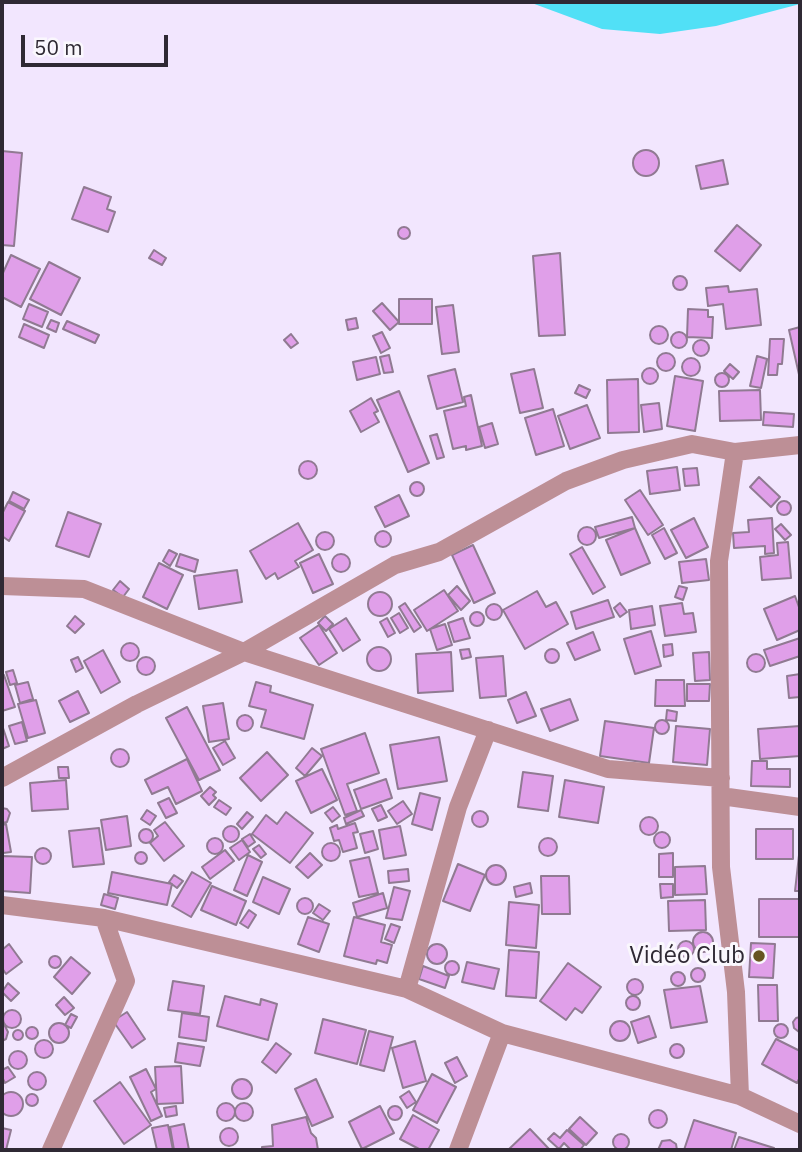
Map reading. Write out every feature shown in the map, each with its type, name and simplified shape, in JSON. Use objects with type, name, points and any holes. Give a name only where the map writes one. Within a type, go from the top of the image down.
[{"type":"street","points":[[2,778],[137,704],[244,652],[395,565],[439,552],[566,481],[623,460],[692,444],[735,452],[800,445]]},
{"type":"street","points":[[735,452],[719,561],[721,867],[736,992],[740,1096]]},
{"type":"street","points":[[2,586],[84,589],[244,652],[608,769],[721,787],[800,807]]},
{"type":"street","points":[[407,989],[458,807],[488,730]]},
{"type":"street","points":[[2,905],[104,918],[407,989],[502,1033],[740,1096],[800,1124]]},
{"type":"street","points":[[51,1150],[126,981],[104,918]]},
{"type":"street","points":[[458,1150],[502,1033]]},
{"type":"water","points":[[529,2],[800,4],[716,26],[660,34],[602,29]]},
{"type":"building","points":[[646,150],[655,154],[659,163],[655,172],[646,176],[637,172],[633,163],[637,154]]},
{"type":"building","points":[[2,151],[22,153],[14,246],[2,245]]},
{"type":"building","points":[[723,160],[728,184],[701,189],[696,166]]},
{"type":"building","points":[[84,187],[111,197],[107,209],[115,212],[108,232],[72,219]]},
{"type":"building","points":[[737,225],[761,245],[740,271],[715,251]]},
{"type":"building","points":[[404,227],[410,233],[404,239],[398,233]]},
{"type":"building","points":[[154,250],[166,258],[162,265],[149,258]]},
{"type":"building","points":[[560,253],[565,335],[539,336],[533,256]]},
{"type":"building","points":[[11,255],[40,269],[21,307],[2,297],[2,275]]},
{"type":"building","points":[[49,262],[80,278],[61,315],[30,299]]},
{"type":"building","points":[[680,276],[685,278],[685,288],[680,290],[675,288],[673,283],[675,278]]},
{"type":"building","points":[[728,286],[729,292],[757,289],[761,325],[726,329],[723,304],[708,306],[706,288]]},
{"type":"building","points":[[399,299],[432,299],[432,324],[399,324]]},
{"type":"building","points":[[382,303],[399,322],[390,330],[373,311]]},
{"type":"building","points":[[29,304],[48,312],[42,327],[23,319]]},
{"type":"building","points":[[453,305],[459,352],[442,354],[436,307]]},
{"type":"building","points":[[688,309],[708,310],[708,317],[713,317],[712,338],[687,337]]},
{"type":"building","points":[[356,318],[358,328],[348,330],[346,320]]},
{"type":"building","points":[[51,320],[59,323],[56,332],[47,328]]},
{"type":"building","points":[[67,321],[99,335],[95,343],[63,329]]},
{"type":"building","points":[[24,324],[49,335],[44,348],[19,337]]},
{"type":"building","points":[[655,326],[663,326],[668,335],[666,342],[655,344],[650,339],[650,331]]},
{"type":"building","points":[[800,327],[800,379],[789,330]]},
{"type":"building","points":[[382,332],[390,348],[381,353],[373,336]]},
{"type":"building","points":[[679,332],[687,340],[679,348],[671,340]]},
{"type":"building","points":[[291,334],[298,343],[291,348],[284,340]]},
{"type":"building","points":[[770,339],[784,339],[782,364],[778,364],[777,375],[768,375]]},
{"type":"building","points":[[701,340],[709,348],[701,356],[693,348]]},
{"type":"building","points":[[662,353],[670,353],[675,362],[673,369],[662,371],[657,366],[657,358]]},
{"type":"building","points":[[389,355],[393,372],[384,373],[380,357]]},
{"type":"building","points":[[757,356],[767,359],[761,388],[750,386]]},
{"type":"building","points":[[376,357],[380,374],[357,380],[353,362]]},
{"type":"building","points":[[691,358],[699,363],[700,367],[695,375],[691,376],[683,371],[682,367],[687,359]]},
{"type":"building","points":[[730,364],[739,372],[733,379],[724,371]]},
{"type":"building","points":[[650,368],[658,376],[650,384],[642,376]]},
{"type":"building","points":[[455,369],[463,402],[437,409],[428,376]]},
{"type":"building","points":[[534,369],[543,408],[520,413],[511,374]]},
{"type":"building","points":[[722,373],[727,375],[727,385],[722,387],[717,385],[715,380],[717,375]]},
{"type":"building","points":[[675,376],[703,381],[695,431],[667,426]]},
{"type":"building","points":[[638,379],[639,432],[608,433],[607,380]]},
{"type":"building","points":[[579,385],[590,390],[586,398],[575,393]]},
{"type":"building","points":[[760,390],[761,420],[720,421],[719,391]]},
{"type":"building","points":[[399,391],[429,463],[408,472],[377,400]]},
{"type":"building","points":[[471,395],[482,446],[466,450],[466,446],[453,449],[444,411],[466,406],[464,397]]},
{"type":"building","points":[[371,398],[378,411],[374,413],[379,422],[361,432],[350,411]]},
{"type":"building","points":[[659,403],[662,429],[644,432],[641,405]]},
{"type":"building","points":[[587,405],[600,438],[570,449],[558,416]]},
{"type":"building","points":[[553,409],[564,446],[536,455],[525,418]]},
{"type":"building","points":[[764,412],[794,414],[793,427],[763,425]]},
{"type":"building","points":[[492,423],[498,444],[485,448],[479,427]]},
{"type":"building","points":[[437,434],[444,457],[437,459],[430,436]]},
{"type":"building","points":[[308,461],[315,463],[315,477],[308,479],[301,477],[299,470],[301,463]]},
{"type":"building","points":[[677,467],[680,490],[650,494],[647,471]]},
{"type":"building","points":[[697,468],[699,485],[685,486],[683,469]]},
{"type":"building","points":[[759,477],[780,497],[771,507],[750,487]]},
{"type":"building","points":[[417,482],[422,484],[422,494],[417,496],[412,494],[410,489],[412,484]]},
{"type":"building","points":[[640,490],[663,525],[648,535],[625,500]]},
{"type":"building","points":[[13,492],[29,500],[24,509],[9,501]]},
{"type":"building","points":[[399,495],[409,516],[385,527],[375,507]]},
{"type":"building","points":[[784,501],[789,503],[789,513],[784,515],[779,513],[777,508],[779,503]]},
{"type":"building","points":[[8,502],[25,511],[9,541],[2,536],[2,514]]},
{"type":"building","points":[[68,512],[101,524],[89,557],[56,546]]},
{"type":"building","points":[[632,517],[635,528],[599,538],[595,527]]},
{"type":"building","points":[[694,518],[708,547],[686,558],[671,530]]},
{"type":"building","points":[[772,518],[774,553],[765,554],[765,546],[734,548],[733,533],[749,532],[748,520]]},
{"type":"building","points":[[298,523],[313,550],[295,561],[299,567],[278,579],[275,573],[266,579],[250,551]]},
{"type":"building","points":[[781,524],[791,535],[785,540],[775,529]]},
{"type":"building","points":[[587,527],[593,530],[596,536],[593,542],[587,545],[581,542],[578,536],[581,530]]},
{"type":"building","points":[[635,528],[650,563],[621,575],[606,540]]},
{"type":"building","points":[[664,528],[677,553],[665,559],[652,535]]},
{"type":"building","points":[[380,531],[386,531],[391,539],[389,545],[380,547],[375,542],[375,536]]},
{"type":"building","points":[[325,532],[331,535],[334,541],[331,547],[325,550],[319,547],[316,541],[319,535]]},
{"type":"building","points":[[788,542],[791,578],[762,580],[760,557],[778,555],[777,543]]},
{"type":"building","points":[[473,545],[495,593],[474,603],[452,555]]},
{"type":"building","points":[[582,547],[605,587],[593,594],[570,554]]},
{"type":"building","points":[[169,550],[177,554],[170,566],[163,561]]},
{"type":"building","points":[[180,554],[198,560],[195,572],[176,566]]},
{"type":"building","points":[[319,554],[333,584],[313,593],[300,563]]},
{"type":"building","points":[[341,554],[347,557],[350,563],[347,569],[341,572],[335,569],[332,563],[335,557]]},
{"type":"building","points":[[706,559],[709,580],[682,583],[679,562]]},
{"type":"building","points":[[159,563],[183,575],[167,609],[143,597]]},
{"type":"building","points":[[237,570],[242,602],[199,609],[194,576]]},
{"type":"building","points":[[120,581],[129,589],[123,597],[113,590]]},
{"type":"building","points":[[457,586],[470,601],[461,610],[448,595]]},
{"type":"building","points":[[679,586],[687,588],[683,600],[675,597]]},
{"type":"building","points":[[444,590],[458,611],[427,631],[414,610]]},
{"type":"building","points":[[537,591],[546,607],[556,602],[568,624],[525,649],[503,610]]},
{"type":"building","points":[[380,592],[388,596],[392,604],[388,612],[380,616],[372,612],[368,604],[372,596]]},
{"type":"building","points":[[795,596],[800,610],[800,630],[777,640],[764,609]]},
{"type":"building","points":[[608,600],[614,617],[576,629],[571,612]]},
{"type":"building","points":[[405,603],[421,627],[414,632],[399,607]]},
{"type":"building","points":[[620,603],[627,612],[620,617],[614,608]]},
{"type":"building","points":[[682,603],[684,614],[693,613],[696,632],[665,636],[660,606]]},
{"type":"building","points":[[491,604],[497,604],[502,612],[500,618],[491,620],[486,615],[486,609]]},
{"type":"building","points":[[652,606],[655,625],[631,629],[629,610]]},
{"type":"building","points":[[474,612],[480,612],[484,619],[480,626],[474,626],[470,622],[470,616]]},
{"type":"building","points":[[399,613],[408,628],[400,633],[391,618]]},
{"type":"building","points":[[75,616],[84,624],[75,633],[67,626]]},
{"type":"building","points":[[325,616],[333,624],[326,631],[318,623]]},
{"type":"building","points":[[346,618],[360,640],[343,651],[329,629]]},
{"type":"building","points":[[387,618],[395,633],[388,637],[380,622]]},
{"type":"building","points":[[463,618],[470,638],[454,642],[448,623]]},
{"type":"building","points":[[445,624],[452,645],[437,650],[430,629]]},
{"type":"building","points":[[319,625],[337,653],[319,665],[300,638]]},
{"type":"building","points":[[651,631],[661,666],[635,674],[624,639]]},
{"type":"building","points":[[593,632],[600,650],[575,660],[567,643]]},
{"type":"building","points":[[800,638],[800,656],[770,666],[764,650]]},
{"type":"building","points":[[130,643],[136,646],[139,652],[136,658],[130,661],[124,658],[121,652],[124,646]]},
{"type":"building","points":[[672,644],[673,655],[664,657],[663,645]]},
{"type":"building","points":[[379,647],[390,654],[391,659],[384,670],[379,671],[368,664],[367,659],[374,648]]},
{"type":"building","points":[[469,649],[471,657],[462,659],[460,650]]},
{"type":"building","points":[[549,649],[555,649],[559,656],[555,663],[549,663],[545,659],[545,653]]},
{"type":"building","points":[[103,650],[120,682],[101,693],[84,661]]},
{"type":"building","points":[[451,652],[453,691],[418,693],[416,654]]},
{"type":"building","points":[[709,652],[710,680],[695,681],[693,653]]},
{"type":"building","points":[[752,654],[760,654],[765,663],[763,670],[752,672],[747,667],[747,659]]},
{"type":"building","points":[[503,656],[506,696],[480,698],[476,658]]},
{"type":"building","points":[[78,657],[83,668],[76,672],[71,660]]},
{"type":"building","points":[[146,657],[152,660],[155,666],[152,672],[146,675],[140,672],[137,666],[140,660]]},
{"type":"building","points":[[13,670],[17,683],[10,685],[6,672]]},
{"type":"building","points":[[800,674],[800,697],[789,698],[787,676]]},
{"type":"building","points":[[4,675],[15,707],[2,711],[2,676]]},
{"type":"building","points":[[656,680],[684,680],[685,706],[655,706]]},
{"type":"building","points":[[28,682],[33,699],[20,703],[15,685]]},
{"type":"building","points":[[256,682],[271,686],[270,692],[313,705],[304,739],[261,727],[266,710],[249,706]]},
{"type":"building","points":[[687,684],[710,684],[709,701],[687,701]]},
{"type":"building","points":[[78,691],[89,713],[70,722],[59,701]]},
{"type":"building","points":[[526,692],[536,716],[517,723],[508,700]]},
{"type":"building","points":[[570,699],[578,720],[550,731],[541,709]]},
{"type":"building","points":[[36,700],[45,733],[28,738],[18,704]]},
{"type":"building","points":[[223,703],[229,739],[209,742],[203,706]]},
{"type":"building","points":[[187,707],[220,770],[199,780],[166,718]]},
{"type":"building","points":[[667,710],[677,712],[676,721],[666,720]]},
{"type":"building","points":[[245,715],[251,717],[251,729],[245,731],[239,729],[237,723],[239,717]]},
{"type":"building","points":[[659,720],[665,720],[669,727],[665,734],[659,734],[655,730],[655,724]]},
{"type":"building","points":[[605,721],[654,728],[649,763],[600,756]]},
{"type":"building","points":[[22,722],[27,741],[15,744],[9,726]]},
{"type":"building","points":[[2,725],[9,746],[2,749]]},
{"type":"building","points":[[676,726],[710,729],[707,765],[673,762]]},
{"type":"building","points":[[800,726],[800,756],[760,759],[758,729]]},
{"type":"building","points":[[365,733],[379,773],[347,784],[357,811],[345,815],[321,749]]},
{"type":"building","points":[[439,737],[447,781],[398,789],[390,745]]},
{"type":"building","points":[[225,741],[235,758],[223,765],[213,748]]},
{"type":"building","points":[[312,748],[322,756],[305,776],[296,768]]},
{"type":"building","points":[[120,749],[126,752],[129,758],[126,764],[120,767],[114,764],[111,758],[114,752]]},
{"type":"building","points":[[267,752],[288,775],[261,801],[240,778]]},
{"type":"building","points":[[187,759],[202,791],[176,804],[168,787],[152,794],[145,780]]},
{"type":"building","points":[[752,761],[767,761],[767,769],[790,769],[790,787],[751,786]]},
{"type":"building","points":[[58,767],[68,767],[69,778],[59,778]]},
{"type":"building","points":[[322,769],[337,800],[311,813],[296,781]]},
{"type":"building","points":[[523,772],[553,776],[548,811],[518,807]]},
{"type":"building","points":[[386,779],[392,798],[361,809],[354,790]]},
{"type":"building","points":[[66,780],[68,809],[32,811],[30,783]]},
{"type":"building","points":[[565,780],[604,787],[598,823],[559,817]]},
{"type":"building","points":[[210,787],[216,792],[213,795],[216,798],[209,805],[201,796]]},
{"type":"building","points":[[420,793],[440,798],[432,830],[412,824]]},
{"type":"building","points":[[169,798],[177,813],[166,818],[158,803]]},
{"type":"building","points":[[219,800],[231,808],[226,815],[214,807]]},
{"type":"building","points":[[403,801],[412,814],[397,824],[388,811]]},
{"type":"building","points":[[381,805],[387,817],[378,821],[372,809]]},
{"type":"building","points":[[333,807],[340,816],[332,822],[325,813]]},
{"type":"building","points":[[2,808],[10,813],[7,822],[2,823]]},
{"type":"building","points":[[147,810],[156,816],[150,825],[141,819]]},
{"type":"building","points":[[361,810],[364,816],[346,824],[344,818]]},
{"type":"building","points":[[480,811],[488,819],[480,827],[472,819]]},
{"type":"building","points":[[247,812],[253,817],[242,829],[237,824]]},
{"type":"building","points":[[286,812],[313,833],[290,863],[252,834],[266,815],[277,824]]},
{"type":"building","points":[[127,816],[131,846],[106,850],[101,820]]},
{"type":"building","points":[[645,817],[653,817],[658,826],[656,833],[645,835],[640,830],[640,822]]},
{"type":"building","points":[[165,822],[184,846],[164,861],[150,843],[158,836],[154,830]]},
{"type":"building","points":[[355,823],[358,832],[353,833],[357,848],[343,852],[339,840],[334,841],[330,828],[337,825],[338,829]]},
{"type":"building","points":[[6,824],[11,852],[3,853],[2,825]]},
{"type":"building","points":[[228,826],[234,826],[239,834],[237,840],[228,842],[223,837],[223,831]]},
{"type":"building","points":[[400,826],[406,855],[384,859],[379,830]]},
{"type":"building","points":[[99,828],[104,864],[73,867],[69,831]]},
{"type":"building","points":[[146,829],[151,831],[151,841],[146,843],[141,841],[139,836],[141,831]]},
{"type":"building","points":[[756,829],[793,829],[793,859],[756,859]]},
{"type":"building","points":[[373,831],[378,849],[365,853],[360,834]]},
{"type":"building","points":[[662,832],[670,840],[662,848],[654,840]]},
{"type":"building","points":[[250,834],[255,842],[248,847],[242,839]]},
{"type":"building","points":[[215,838],[221,840],[221,852],[215,854],[209,852],[207,846],[209,840]]},
{"type":"building","points":[[544,838],[552,838],[557,847],[555,854],[544,856],[539,851],[539,843]]},
{"type":"building","points":[[242,840],[250,852],[239,860],[230,848]]},
{"type":"building","points":[[327,843],[335,843],[340,852],[338,859],[327,861],[322,856],[322,848]]},
{"type":"building","points":[[259,845],[266,854],[261,858],[253,849]]},
{"type":"building","points":[[800,846],[800,891],[795,891]]},
{"type":"building","points":[[40,848],[46,848],[51,856],[49,862],[40,864],[35,859],[35,853]]},
{"type":"building","points":[[225,850],[234,861],[210,879],[202,867]]},
{"type":"building","points":[[141,852],[147,858],[141,864],[135,858]]},
{"type":"building","points":[[310,853],[322,865],[308,878],[296,867]]},
{"type":"building","points":[[673,853],[673,877],[659,877],[659,854]]},
{"type":"building","points":[[248,855],[262,862],[247,896],[234,890]]},
{"type":"building","points":[[2,856],[32,857],[30,893],[2,891]]},
{"type":"building","points":[[369,857],[378,893],[359,897],[350,861]]},
{"type":"building","points":[[458,864],[485,875],[470,911],[443,901]]},
{"type":"building","points":[[496,865],[503,868],[506,875],[503,882],[496,885],[489,882],[486,875],[489,868]]},
{"type":"building","points":[[705,866],[707,894],[675,895],[675,867]]},
{"type":"building","points":[[408,869],[409,881],[389,883],[388,871]]},
{"type":"building","points":[[112,872],[172,884],[167,905],[108,893]]},
{"type":"building","points":[[192,872],[211,883],[191,917],[172,906]]},
{"type":"building","points":[[174,875],[183,881],[177,888],[169,882]]},
{"type":"building","points":[[541,876],[569,876],[570,914],[542,914]]},
{"type":"building","points":[[263,877],[290,889],[279,914],[253,902]]},
{"type":"building","points":[[530,883],[532,893],[516,897],[514,887]]},
{"type":"building","points":[[660,884],[673,884],[673,897],[661,898]]},
{"type":"building","points":[[212,886],[246,901],[236,925],[201,910]]},
{"type":"building","points":[[394,887],[410,891],[402,920],[386,918]]},
{"type":"building","points":[[383,893],[387,908],[357,917],[353,903]]},
{"type":"building","points":[[104,894],[118,898],[115,909],[101,905]]},
{"type":"building","points":[[305,898],[311,900],[311,912],[305,914],[299,912],[297,906],[299,900]]},
{"type":"building","points":[[759,899],[800,899],[800,937],[759,937]]},
{"type":"building","points":[[705,900],[706,930],[669,931],[668,901]]},
{"type":"building","points":[[509,902],[539,905],[536,948],[506,945]]},
{"type":"building","points":[[319,904],[330,911],[323,920],[313,913]]},
{"type":"building","points":[[249,910],[256,915],[248,928],[240,923]]},
{"type":"building","points":[[308,917],[329,924],[319,952],[298,944]]},
{"type":"building","points":[[354,917],[385,925],[381,942],[392,945],[387,963],[377,960],[376,964],[344,956]]},
{"type":"building","points":[[391,924],[400,927],[394,943],[385,939]]},
{"type":"building","points":[[703,932],[710,935],[713,942],[710,949],[703,952],[696,949],[693,942],[696,935]]},
{"type":"building","points":[[686,941],[694,949],[686,957],[678,949]]},
{"type":"building","points":[[751,943],[775,944],[773,978],[749,977]]},
{"type":"building","points":[[9,944],[22,962],[6,974],[2,968],[2,950]]},
{"type":"building","points":[[437,944],[444,947],[447,954],[444,961],[437,964],[430,961],[427,954],[430,947]]},
{"type":"building","points":[[509,950],[539,952],[536,998],[506,996]]},
{"type":"building","points":[[50,957],[60,957],[60,967],[50,967]]},
{"type":"building","points":[[71,957],[90,973],[72,994],[54,977]]},
{"type":"building","points":[[452,961],[457,963],[457,973],[452,975],[447,973],[445,968],[447,963]]},
{"type":"building","points":[[467,962],[499,969],[494,989],[462,982]]},
{"type":"building","points":[[568,963],[601,987],[582,1013],[575,1008],[566,1020],[540,1001]]},
{"type":"building","points":[[423,966],[449,976],[445,988],[419,979]]},
{"type":"building","points":[[695,968],[701,968],[705,975],[701,982],[695,982],[691,978],[691,972]]},
{"type":"building","points":[[675,972],[681,972],[685,979],[681,986],[675,986],[671,982],[671,976]]},
{"type":"building","points":[[635,979],[643,987],[635,995],[627,987]]},
{"type":"building","points":[[173,981],[204,986],[200,1014],[168,1010]]},
{"type":"building","points":[[8,983],[19,993],[11,1001],[2,992]]},
{"type":"building","points":[[758,985],[777,985],[778,1021],[759,1021]]},
{"type":"building","points":[[700,986],[707,1022],[671,1028],[664,990]]},
{"type":"building","points":[[225,996],[260,1005],[261,999],[277,1004],[268,1040],[217,1026]]},
{"type":"building","points":[[630,996],[636,996],[640,1003],[636,1010],[630,1010],[626,1006],[626,1000]]},
{"type":"building","points":[[64,997],[74,1008],[65,1015],[56,1005]]},
{"type":"building","points":[[12,1010],[18,1013],[21,1019],[18,1025],[12,1028],[6,1025],[3,1019],[6,1013]]},
{"type":"building","points":[[127,1012],[145,1039],[132,1048],[113,1021]]},
{"type":"building","points":[[182,1013],[209,1017],[206,1041],[179,1037]]},
{"type":"building","points":[[71,1014],[77,1017],[71,1028],[65,1025]]},
{"type":"building","points":[[649,1016],[656,1037],[638,1043],[631,1022]]},
{"type":"building","points":[[800,1017],[799,1032],[794,1028],[793,1022]]},
{"type":"building","points":[[323,1019],[366,1030],[357,1064],[315,1053]]},
{"type":"building","points":[[620,1021],[627,1024],[630,1031],[627,1038],[620,1041],[613,1038],[610,1031],[613,1024]]},
{"type":"building","points":[[59,1023],[66,1026],[69,1033],[66,1040],[59,1043],[52,1040],[49,1033],[52,1026]]},
{"type":"building","points":[[778,1024],[784,1024],[788,1031],[784,1038],[778,1038],[774,1034],[774,1028]]},
{"type":"building","points":[[2,1025],[8,1032],[6,1039],[2,1041]]},
{"type":"building","points":[[32,1027],[38,1033],[32,1039],[26,1033]]},
{"type":"building","points":[[18,1030],[22,1031],[22,1039],[18,1040],[14,1039],[13,1035],[14,1031]]},
{"type":"building","points":[[369,1031],[393,1037],[384,1071],[360,1065]]},
{"type":"building","points":[[776,1039],[800,1051],[800,1077],[797,1083],[762,1064]]},
{"type":"building","points":[[44,1040],[50,1043],[53,1049],[50,1055],[44,1058],[38,1055],[35,1049],[38,1043]]},
{"type":"building","points":[[415,1041],[426,1081],[403,1088],[392,1048]]},
{"type":"building","points":[[178,1043],[204,1047],[200,1066],[175,1062]]},
{"type":"building","points":[[276,1043],[291,1054],[276,1073],[262,1062]]},
{"type":"building","points":[[674,1044],[680,1044],[684,1051],[680,1058],[674,1058],[670,1054],[670,1048]]},
{"type":"building","points":[[18,1051],[24,1054],[27,1060],[24,1066],[18,1069],[12,1066],[9,1060],[12,1054]]},
{"type":"building","points":[[457,1057],[467,1076],[455,1083],[445,1063]]},
{"type":"building","points":[[181,1066],[183,1103],[157,1104],[155,1067]]},
{"type":"building","points":[[8,1067],[15,1077],[5,1083],[2,1070]]},
{"type":"building","points":[[146,1069],[156,1089],[151,1092],[162,1116],[151,1121],[130,1077]]},
{"type":"building","points":[[37,1072],[43,1075],[46,1081],[43,1087],[37,1090],[31,1087],[28,1081],[31,1075]]},
{"type":"building","points":[[432,1074],[456,1087],[437,1123],[413,1110]]},
{"type":"building","points":[[242,1079],[249,1082],[252,1089],[249,1096],[242,1099],[235,1096],[232,1089],[235,1082]]},
{"type":"building","points":[[316,1079],[333,1117],[312,1126],[295,1089]]},
{"type":"building","points":[[120,1082],[151,1125],[124,1144],[94,1101]]},
{"type":"building","points":[[409,1091],[416,1102],[407,1108],[400,1097]]},
{"type":"building","points":[[11,1092],[22,1099],[23,1104],[16,1115],[11,1116],[0,1109],[-1,1104],[6,1093]]},
{"type":"building","points":[[32,1094],[38,1100],[32,1106],[26,1100]]},
{"type":"building","points":[[226,1103],[232,1106],[235,1112],[232,1118],[226,1121],[220,1118],[217,1112],[220,1106]]},
{"type":"building","points":[[240,1103],[248,1103],[253,1112],[251,1119],[240,1121],[235,1116],[235,1108]]},
{"type":"building","points":[[176,1106],[177,1115],[166,1117],[164,1108]]},
{"type":"building","points":[[380,1106],[394,1133],[362,1149],[349,1122]]},
{"type":"building","points":[[395,1106],[400,1108],[400,1118],[395,1120],[390,1118],[388,1113],[390,1108]]},
{"type":"building","points":[[654,1110],[662,1110],[667,1119],[665,1126],[654,1128],[649,1123],[649,1115]]},
{"type":"building","points":[[413,1115],[439,1130],[428,1150],[421,1150],[400,1139]]},
{"type":"building","points":[[306,1117],[311,1133],[316,1138],[318,1150],[262,1150],[262,1147],[273,1146],[272,1125]]},
{"type":"building","points":[[580,1117],[597,1133],[586,1145],[569,1129]]},
{"type":"building","points":[[694,1120],[736,1133],[731,1150],[684,1150]]},
{"type":"building","points":[[184,1124],[189,1150],[174,1150],[170,1127]]},
{"type":"building","points":[[168,1125],[173,1150],[157,1150],[152,1128]]},
{"type":"building","points":[[2,1128],[11,1130],[6,1150],[2,1150]]},
{"type":"building","points":[[229,1128],[235,1131],[238,1137],[235,1143],[229,1146],[223,1143],[220,1137],[223,1131]]},
{"type":"building","points":[[530,1129],[550,1150],[508,1150]]},
{"type":"building","points":[[567,1130],[584,1145],[580,1150],[571,1150],[564,1143],[559,1149],[548,1139],[554,1133],[560,1138]]},
{"type":"building","points":[[621,1134],[629,1142],[621,1150],[613,1142]]},
{"type":"building","points":[[739,1137],[774,1148],[774,1150],[734,1150]]},
{"type":"building","points":[[670,1140],[676,1144],[677,1150],[658,1150],[662,1141]]},
{"type":"place","name":"Vidéo Club","points":[[759,956]]}]
